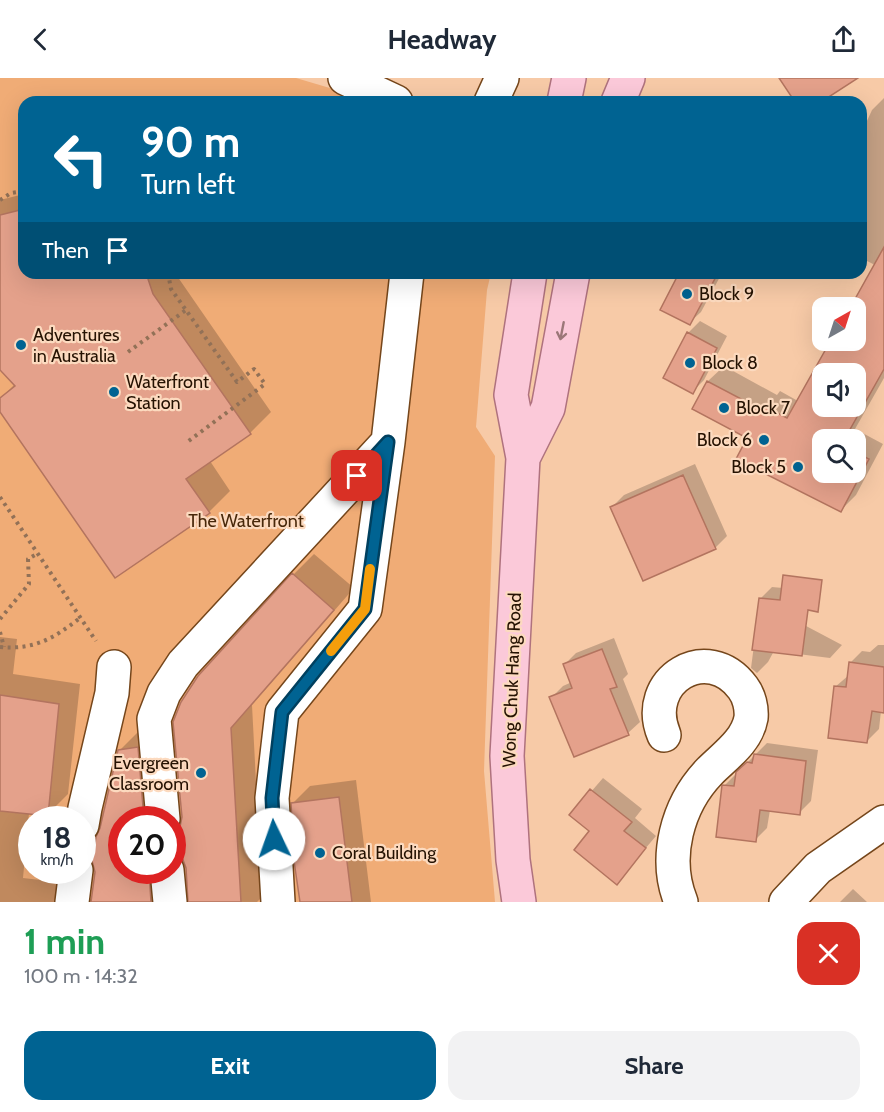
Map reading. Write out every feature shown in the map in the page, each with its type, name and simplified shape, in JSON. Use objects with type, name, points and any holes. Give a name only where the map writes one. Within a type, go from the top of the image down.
[{"type":"main road","points":[[565,96],[569,78]]},
{"type":"main road","points":[[620,96],[628,78]]},
{"type":"main road","name":"Wong Chuk Hang Road","points":[[519,902],[513,860],[507,756],[523,458],[511,395],[529,279]]},
{"type":"main road","name":"Wong Chuk Hang Road","points":[[523,458],[548,408],[572,279]]},
{"type":"street","points":[[345,78],[383,96]]},
{"type":"street","points":[[494,96],[502,78]]},
{"type":"street","points":[[278,902],[272,798],[282,712],[365,609],[388,442],[405,279]]},
{"type":"street","points":[[161,806],[154,719],[164,693],[183,664],[388,442]]},
{"type":"street","points":[[664,735],[658,711],[660,699],[673,678],[683,671],[697,667],[711,667],[730,675],[745,690],[750,704],[751,718],[746,731],[693,792],[682,813],[675,835],[674,878],[681,902]]},
{"type":"street","points":[[86,806],[113,680],[132,681],[164,693]]},
{"type":"street","points":[[786,902],[818,868],[884,822]]},
{"type":"street","points":[[72,902],[74,884]]},
{"type":"street","points":[[168,884],[170,902]]},
{"type":"path","points":[[0,200],[11,193],[18,192]]},
{"type":"path","points":[[169,279],[171,289],[237,382],[254,369],[265,384],[186,442]]},
{"type":"path","points":[[128,352],[186,310]]},
{"type":"path","points":[[0,497],[80,618],[113,680]]},
{"type":"path","points":[[0,619],[29,584],[28,559],[38,554]]},
{"type":"path","points":[[0,632],[2,647],[31,646],[57,636],[80,618]]},
{"type":"green space","name":"The Waterfront","points":[[0,78],[296,78],[357,96],[18,96],[18,279],[490,279],[476,427],[495,456],[484,771],[495,902],[0,902]]},
{"type":"building","points":[[779,78],[858,78],[830,96],[791,96]]},
{"type":"building","name":"Waterfront Station","points":[[18,210],[18,279],[148,279],[153,294],[251,434],[186,479],[210,513],[115,578],[0,412],[0,398],[15,386],[0,370],[0,215]]},
{"type":"building","points":[[884,247],[884,369],[866,401],[866,363],[818,363],[825,351],[866,351],[866,297],[856,297]]},
{"type":"building","name":"Block 9","points":[[676,279],[715,279],[690,325],[660,310]]},
{"type":"building","name":"Block 8","points":[[687,332],[717,348],[693,394],[663,378]]},
{"type":"building","points":[[812,374],[812,417],[857,417],[850,429],[812,429],[812,483],[856,483],[841,512],[736,459],[747,438],[692,409],[707,381],[762,410],[764,406],[787,418]]},
{"type":"building","points":[[683,475],[716,549],[643,581],[610,507]]},
{"type":"building","name":"Evergreen Classroom","points":[[292,573],[334,610],[231,728],[241,902],[188,902],[186,806],[181,806],[173,722],[181,702],[198,676]]},
{"type":"building","points":[[783,575],[822,580],[818,612],[808,610],[802,656],[752,650],[759,598],[780,600]]},
{"type":"building","points":[[602,649],[617,687],[610,689],[629,735],[574,757],[549,697],[572,688],[563,664]]},
{"type":"building","points":[[849,662],[884,667],[884,713],[872,711],[867,743],[828,738],[834,686],[846,687]]},
{"type":"building","points":[[0,695],[59,704],[49,806],[18,806],[18,813],[0,811]]},
{"type":"building","points":[[138,747],[143,806],[108,806],[108,884],[150,884],[151,902],[91,902],[93,884],[96,884],[96,837],[118,750]]},
{"type":"building","points":[[754,754],[806,761],[800,815],[760,810],[756,842],[716,837],[722,785],[734,786],[736,772],[747,762],[752,763]]},
{"type":"building","points":[[590,789],[632,822],[624,831],[646,848],[617,885],[574,850],[589,831],[569,815]]},
{"type":"building","name":"Coral Building","points":[[339,797],[352,902],[300,902],[294,861],[291,803]]},
{"type":"slow traffic","points":[[331,651],[365,609],[370,569]]},
{"type":"place","name":"Block 9","points":[[687,294]]},
{"type":"place","name":"Adventures in Australia","points":[[21,345]]},
{"type":"place","name":"Block 8","points":[[690,363]]},
{"type":"place","name":"Waterfront Station","points":[[114,392]]},
{"type":"place","name":"Block 7","points":[[724,408]]},
{"type":"place","name":"Block 6","points":[[764,440]]},
{"type":"place","name":"Block 5","points":[[798,467]]},
{"type":"place","name":"Evergreen Classroom","points":[[201,773]]},
{"type":"place","name":"Coral Building","points":[[320,853]]},
{"type":"route","points":[[274,839],[272,798],[282,712],[365,609],[388,442],[357,476]]}]
